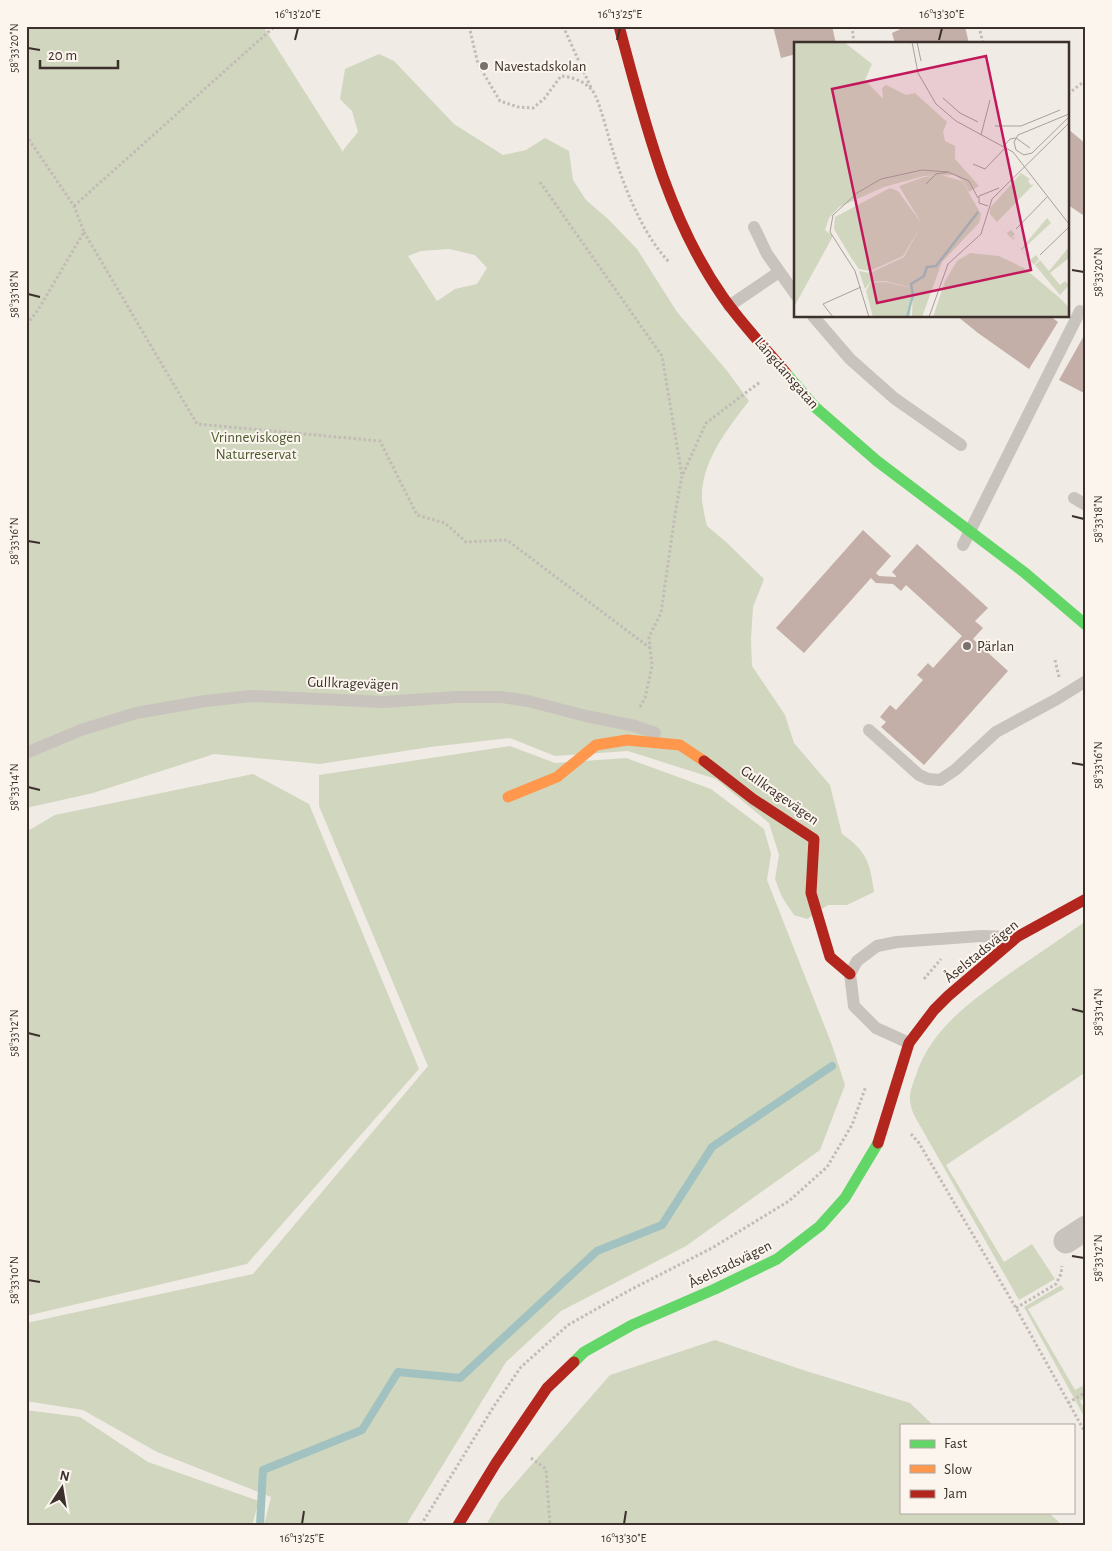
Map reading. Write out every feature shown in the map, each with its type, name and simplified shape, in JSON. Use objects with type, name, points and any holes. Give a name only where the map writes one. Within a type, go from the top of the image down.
[{"type":"street","name":"Långdansgatan","points":[[618,26],[652,145],[674,203],[698,257],[729,306],[815,406],[877,461],[1025,573],[1086,625]]},
{"type":"street","name":"Gullkragevägen","points":[[508,797],[557,777],[596,745],[627,740],[680,745],[716,769],[753,799],[814,839],[811,893],[830,957],[850,974]]},
{"type":"street","name":"Åselstadsvägen","points":[[458,1525],[496,1463],[548,1388],[584,1352],[632,1325],[777,1260],[820,1226],[845,1198],[881,1139],[909,1043],[934,1010],[1017,938],[1086,900]]},
{"type":"lane","points":[[754,227],[767,254],[794,292]]},
{"type":"lane","points":[[729,306],[779,272]]},
{"type":"lane","points":[[963,545],[1080,311]]},
{"type":"lane","points":[[815,318],[850,359],[894,398],[961,445]]},
{"type":"lane","points":[[1074,498],[1086,505]]},
{"type":"lane","points":[[868,730],[919,775],[928,779],[940,780],[955,770],[996,732],[1086,681]]},
{"type":"lane","name":"Gullkragevägen","points":[[26,753],[82,730],[136,713],[205,701],[273,696],[383,702],[456,697],[502,697],[528,701],[635,726],[680,745]]},
{"type":"lane","points":[[909,1043],[876,1028],[854,1006],[850,974],[858,961],[877,946],[897,942],[969,937],[1017,938]]},
{"type":"path","points":[[74,206],[275,26]]},
{"type":"path","points":[[468,26],[478,64],[500,101],[518,107],[532,108],[544,99],[561,76],[573,78],[592,90]]},
{"type":"path","points":[[563,26],[592,90],[616,162],[638,216],[658,250],[675,269]]},
{"type":"path","points":[[852,26],[854,42]]},
{"type":"path","points":[[979,26],[983,42]]},
{"type":"path","points":[[1070,92],[1086,80]]},
{"type":"path","points":[[26,135],[74,206],[84,232],[197,424],[380,441],[417,514],[445,523],[466,542],[507,540],[650,648]]},
{"type":"path","points":[[540,182],[662,356],[682,476]]},
{"type":"path","points":[[26,325],[38,310],[84,232]]},
{"type":"path","points":[[639,709],[645,698],[652,666],[649,637],[661,612],[682,476],[706,423],[763,380]]},
{"type":"path","points":[[921,983],[944,956],[969,937]]},
{"type":"path","points":[[421,1525],[494,1406],[521,1367],[568,1325],[630,1290],[712,1248],[789,1201],[826,1167],[852,1125],[869,1079]]},
{"type":"path","points":[[889,1109],[919,1143],[1016,1308],[1086,1434]]},
{"type":"path","points":[[1016,1308],[1056,1284],[1076,1234]]},
{"type":"path","points":[[1068,1402],[1086,1392]]},
{"type":"path","points":[[511,1443],[546,1469],[550,1525]]},
{"type":"green space","name":"Vrinneviskogen Naturreservat","points":[[26,26],[263,26],[343,152],[358,132],[352,111],[340,99],[345,69],[379,54],[394,61],[454,124],[503,155],[526,150],[545,138],[569,151],[573,180],[586,200],[608,219],[637,249],[677,312],[728,372],[749,401],[724,434],[710,460],[703,486],[702,500],[707,526],[764,579],[753,607],[752,666],[785,715],[794,743],[830,785],[842,834],[857,846],[866,858],[874,892],[847,905],[828,905],[807,919],[794,915],[782,897],[775,879],[779,855],[769,823],[716,779],[628,751],[555,756],[510,738],[430,747],[320,764],[214,754],[93,793],[26,808]],"holes":[[[449,249],[475,255],[487,268],[477,284],[455,289],[437,301],[408,256],[421,251]]]},
{"type":"green space","points":[[510,746],[555,763],[626,758],[711,789],[764,829],[771,854],[767,880],[832,1045],[845,1085],[820,1150],[686,1246],[561,1311],[506,1362],[406,1525],[264,1525],[271,1497],[157,1452],[83,1410],[26,1401],[26,1323],[253,1274],[428,1066],[319,806],[319,775]]},
{"type":"green space","points":[[253,774],[309,804],[419,1069],[247,1264],[26,1316],[26,832],[55,815]]},
{"type":"green space","points":[[1086,921],[1086,1072],[946,1165],[1004,1262],[1032,1244],[1055,1279],[1019,1300],[914,1115],[910,1099],[911,1091],[923,1058],[933,1042],[957,1014],[1001,980]]},
{"type":"green space","points":[[1061,1285],[1064,1289],[1028,1309],[1075,1390],[1086,1384],[1086,1397],[1080,1401],[1086,1411],[1086,1420],[1024,1307]]},
{"type":"green space","points":[[715,1340],[910,1403],[932,1424],[900,1424],[900,1514],[1050,1514],[1062,1525],[486,1525],[500,1501],[610,1375]]},
{"type":"green space","points":[[26,1410],[80,1417],[148,1462],[259,1501],[252,1525],[26,1525]]},
{"type":"building","points":[[773,26],[832,26],[836,42],[794,42],[794,55],[781,58]]},
{"type":"building","points":[[907,26],[965,26],[969,42],[894,42],[892,33]]},
{"type":"building","points":[[1070,131],[1086,144],[1086,217],[1070,206]]},
{"type":"building","points":[[959,318],[1053,318],[1058,322],[1029,369]]},
{"type":"building","points":[[1086,332],[1086,394],[1059,380]]},
{"type":"building","name":"Pärlan","points":[[863,530],[891,556],[876,573],[879,576],[896,577],[892,572],[917,544],[988,608],[975,621],[983,628],[973,639],[1008,671],[924,765],[881,727],[886,722],[880,717],[890,705],[896,710],[923,680],[917,675],[928,663],[933,668],[962,636],[906,585],[901,591],[893,584],[876,583],[871,578],[804,653],[776,628]]},
{"type":"waterway","points":[[260,1525],[263,1470],[362,1430],[398,1372],[460,1378],[597,1251],[662,1225],[712,1147],[832,1066]]},
{"type":"traffic: fast","points":[[786,373],[815,407],[877,461],[1025,573],[1086,625]]},
{"type":"traffic: fast","points":[[574,1362],[584,1352],[632,1325],[715,1289],[777,1259],[820,1226],[845,1198],[878,1143]]},
{"type":"traffic: slow","points":[[508,797],[557,777],[596,745],[627,740],[680,745],[704,761]]},
{"type":"traffic: jam","points":[[619,26],[659,166],[687,234],[703,266],[730,307],[786,373]]},
{"type":"traffic: jam","points":[[704,761],[753,799],[814,839],[811,893],[830,957],[850,974]]},
{"type":"traffic: jam","points":[[878,1143],[909,1043],[934,1010],[1017,937],[1086,899]]},
{"type":"traffic: jam","points":[[458,1525],[496,1463],[547,1388],[574,1362]]},
{"type":"place","name":"Navestadskolan","points":[[484,66]]},
{"type":"place","name":"Pärlan","points":[[967,646]]}]
